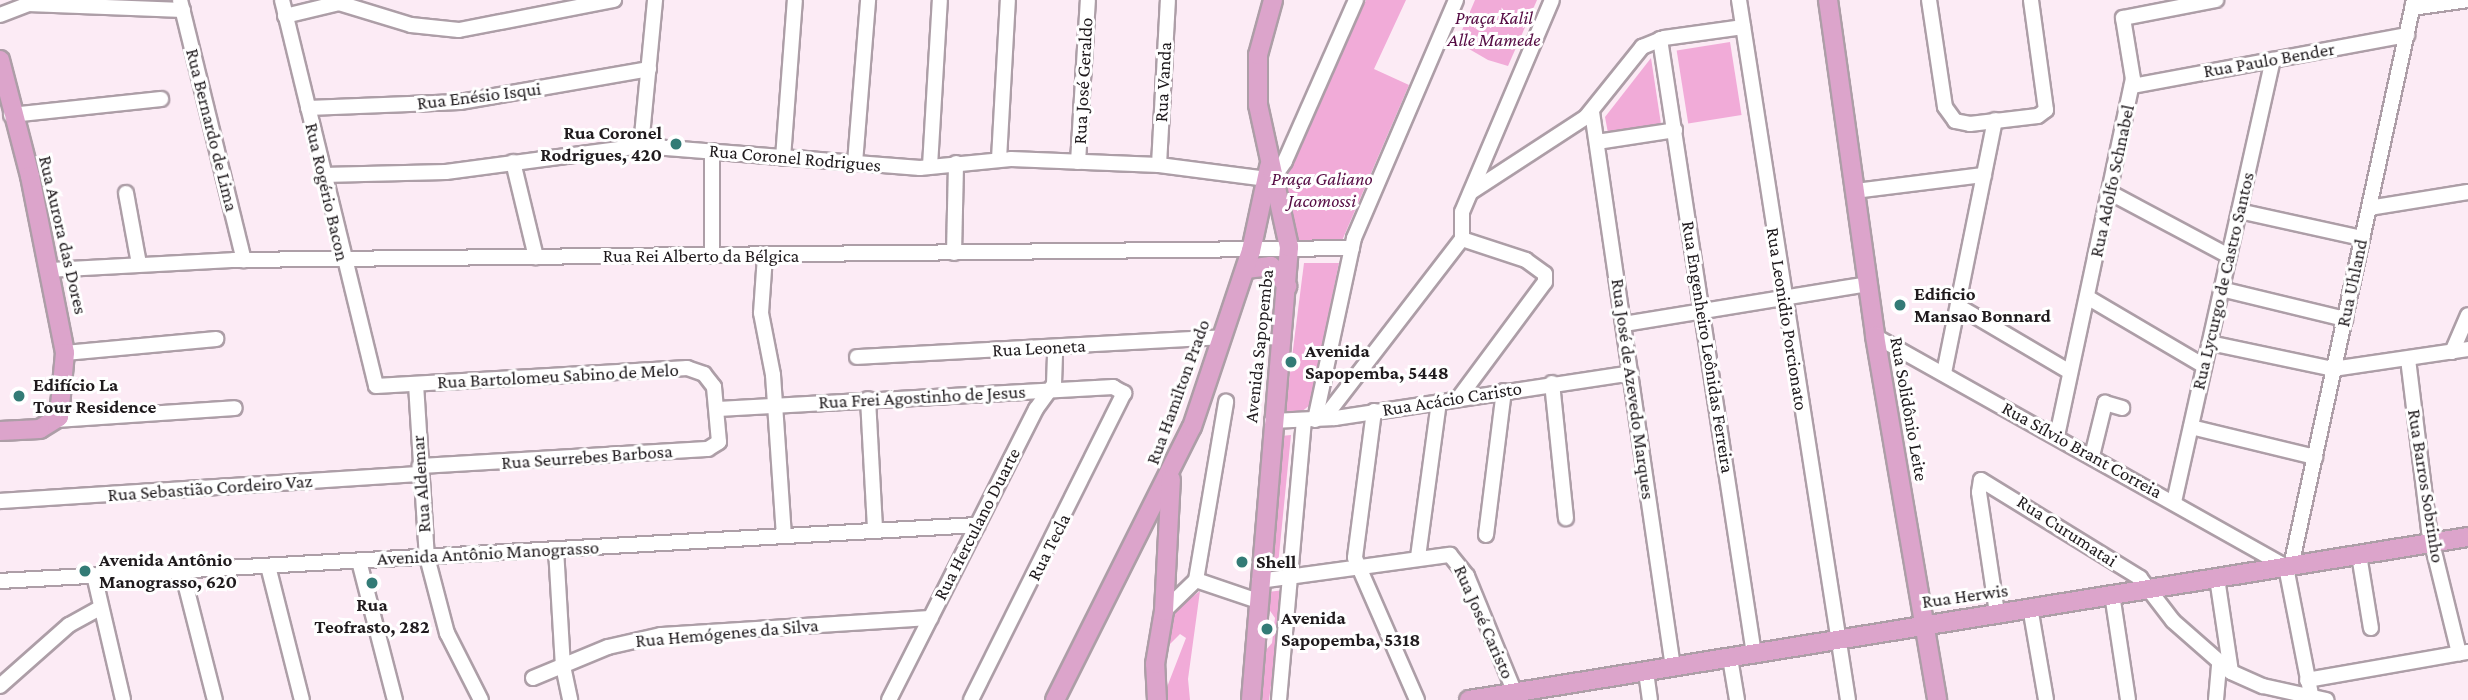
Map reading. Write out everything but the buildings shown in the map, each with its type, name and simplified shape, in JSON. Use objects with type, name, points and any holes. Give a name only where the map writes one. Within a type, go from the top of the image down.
[{"type":"main road","name":"Avenida Sapopemba","points":[[1251,700],[1272,421],[1289,247],[1272,176],[1256,79],[1273,0]]},
{"type":"main road","name":"Rua Solidônio Leite","points":[[1828,0],[1875,336],[1937,700]]},
{"type":"main road","name":"Rua Aurora das Dores","points":[[0,60],[49,270],[65,353],[61,408],[56,420]]},
{"type":"main road","name":"Rua Hamilton Prado","points":[[1055,700],[1171,475],[1192,427],[1246,269],[1272,176]]},
{"type":"main road","points":[[1246,269],[1271,266],[1287,286]]},
{"type":"main road","points":[[0,431],[40,429],[56,420]]},
{"type":"main road","points":[[1156,699],[1155,664],[1164,611],[1171,475]]},
{"type":"main road","name":"Rua Herwis","points":[[1469,700],[1754,654],[1838,637],[2468,537]]},
{"type":"street","name":"Rua Rogério Bacon","points":[[282,0],[375,384]]},
{"type":"street","points":[[285,16],[339,3],[411,25],[459,30],[614,0]]},
{"type":"street","points":[[641,146],[655,0]]},
{"type":"street","points":[[783,158],[795,0]]},
{"type":"street","points":[[855,163],[868,0]]},
{"type":"street","points":[[930,166],[940,0]]},
{"type":"street","points":[[999,159],[1008,0]]},
{"type":"street","name":"Rua José Geraldo","points":[[1078,162],[1088,0]]},
{"type":"street","name":"Rua Vanda","points":[[1159,165],[1168,0]]},
{"type":"street","points":[[1272,176],[1285,161],[1356,0]]},
{"type":"street","points":[[1279,700],[1291,579],[1314,419],[1352,248],[1456,0]]},
{"type":"street","points":[[1314,419],[1462,239],[1462,212],[1552,0]]},
{"type":"street","name":"Rua Leonidio Porcionato","points":[[1739,0],[1783,297],[1848,700]]},
{"type":"street","points":[[1929,0],[1949,115],[1964,124],[2038,116],[2046,110],[2031,0]]},
{"type":"street","name":"Rua Adolfo Schnabel","points":[[2057,436],[2132,86],[2124,17],[2216,0]]},
{"type":"street","points":[[2413,4],[2468,0]]},
{"type":"street","points":[[0,15],[28,4],[182,5]]},
{"type":"street","name":"Rua Uhland","points":[[2288,567],[2315,457],[2413,4]]},
{"type":"street","name":"Rua Bernardo de Lima","points":[[182,5],[244,260]]},
{"type":"street","points":[[1470,192],[1592,112],[1633,56],[1660,40],[1743,27]]},
{"type":"street","name":"Rua Paulo Bender","points":[[2132,86],[2407,35]]},
{"type":"street","name":"Rua Engenheiro Leônidas Ferreira","points":[[1660,40],[1754,654]]},
{"type":"street","name":"Rua Lycurgo de Castro Santos","points":[[2174,502],[2273,60]]},
{"type":"street","name":"Rua Enésio Isqui","points":[[308,108],[460,102],[649,69]]},
{"type":"street","points":[[11,115],[161,99]]},
{"type":"street","name":"Rua José de Azevedo Marques","points":[[1592,112],[1673,667]]},
{"type":"street","points":[[1944,373],[1995,120]]},
{"type":"street","points":[[1597,142],[1675,130]]},
{"type":"street","name":"Rua Coronel Rodrigues","points":[[323,175],[446,172],[641,146],[855,163],[930,166],[999,159],[1159,165],[1272,176]]},
{"type":"street","points":[[712,151],[712,256]]},
{"type":"street","points":[[513,162],[536,257]]},
{"type":"street","points":[[954,253],[956,163]]},
{"type":"street","points":[[1855,191],[1984,175]]},
{"type":"street","points":[[2109,192],[2229,256]]},
{"type":"street","points":[[2369,208],[2468,192]]},
{"type":"street","points":[[126,193],[139,264]]},
{"type":"street","points":[[2239,211],[2362,238]]},
{"type":"street","points":[[1458,399],[1545,282],[1545,274],[1527,260],[1462,239]]},
{"type":"street","name":"Rua Rei Alberto da Bélgica","points":[[49,270],[244,260],[1352,248]]},
{"type":"street","points":[[765,256],[761,313],[776,406],[784,535]]},
{"type":"street","points":[[1624,324],[1868,284]]},
{"type":"street","points":[[2221,289],[2345,319]]},
{"type":"street","points":[[2087,297],[2204,366]]},
{"type":"street","points":[[1958,306],[2070,372]]},
{"type":"street","points":[[2452,352],[2468,315]]},
{"type":"street","name":"Rua Sílvio Brant Correia","points":[[1875,336],[2288,567]]},
{"type":"street","name":"Rua Leoneta","points":[[857,357],[1221,337]]},
{"type":"street","points":[[65,353],[216,340]]},
{"type":"street","points":[[2210,343],[2333,369],[2468,349]]},
{"type":"street","name":"Rua Herculano Duarte","points":[[888,700],[976,525],[1055,380],[1055,348]]},
{"type":"street","name":"Rua Barros Sobrinho","points":[[2408,359],[2433,543],[2463,652]]},
{"type":"street","name":"Rua Bartolomeu Sabino de Melo","points":[[375,384],[378,387],[687,368],[710,379],[718,409]]},
{"type":"street","name":"Rua Acácio Caristo","points":[[1272,421],[1314,419],[1374,411],[1631,373]]},
{"type":"street","points":[[1552,383],[1566,518]]},
{"type":"street","name":"Rua Aldemar","points":[[416,384],[419,470],[427,557],[447,633],[481,700]]},
{"type":"street","name":"Rua Frei Agostinho de Jesus","points":[[718,409],[1113,387],[1124,393]]},
{"type":"street","points":[[1486,536],[1504,391]]},
{"type":"street","name":"Rua Tecla","points":[[971,700],[1124,393]]},
{"type":"street","points":[[868,399],[875,529]]},
{"type":"street","points":[[1164,611],[1196,580],[1226,402]]},
{"type":"street","points":[[1259,582],[1418,557],[1439,402]]},
{"type":"street","points":[[2092,456],[2105,403],[2122,408]]},
{"type":"street","points":[[56,420],[235,408]]},
{"type":"street","name":"Rua Seurrebes Barbosa","points":[[419,470],[708,449],[719,442],[718,409]]},
{"type":"street","points":[[1374,411],[1355,553],[1358,568],[1417,700]]},
{"type":"street","points":[[2191,427],[2315,457]]},
{"type":"street","name":"Rua Sebastião Cordeiro Vaz","points":[[0,501],[419,470]]},
{"type":"street","name":"Rua Curumatai","points":[[1997,613],[1979,492],[1981,480],[2120,565],[2147,589],[2173,621],[2225,668],[2263,686],[2309,687]]},
{"type":"street","name":"Avenida Antônio Manograsso","points":[[0,581],[976,525]]},
{"type":"street","points":[[556,549],[564,666],[570,700]]},
{"type":"street","name":"Rua José Caristo","points":[[1418,557],[1450,555],[1467,576],[1516,692]]},
{"type":"street","points":[[2359,555],[2371,628]]},
{"type":"street","points":[[359,561],[395,700]]},
{"type":"street","points":[[268,566],[302,700]]},
{"type":"street","points":[[2288,567],[2309,687],[2326,700]]},
{"type":"street","points":[[182,571],[215,700]]},
{"type":"street","points":[[94,575],[123,700]]},
{"type":"street","points":[[2216,700],[2225,668],[2217,578]]},
{"type":"street","points":[[1196,580],[1258,601]]},
{"type":"street","points":[[2112,594],[2128,700]]},
{"type":"street","points":[[2030,607],[2046,700]]},
{"type":"street","points":[[0,686],[69,625],[100,608]]},
{"type":"street","name":"Rua Hemógenes da Silva","points":[[533,678],[608,647],[661,635],[930,618]]},
{"type":"street","points":[[2309,687],[2463,652]]},
{"type":"street","points":[[1730,658],[1737,700]]},
{"type":"street","points":[[1646,672],[1650,700]]},
{"type":"green space","name":"Praça Galiano Jacomossi","points":[[1366,0],[1406,0],[1374,69],[1409,85],[1341,243],[1298,241],[1291,236],[1281,186]]},
{"type":"green space","name":"Praça Kalil Alle Mamede","points":[[1475,0],[1537,0],[1508,66],[1488,60],[1457,42]]},
{"type":"green space","points":[[1730,42],[1742,115],[1688,124],[1677,50]]},
{"type":"green space","points":[[1651,58],[1661,124],[1608,133],[1605,117]]},
{"type":"green space","name":"Praça Galiano Jacomossi","points":[[1304,263],[1339,263],[1310,405],[1300,413],[1285,412]]},
{"type":"green space","points":[[1291,435],[1278,565],[1271,570],[1281,436]]},
{"type":"green space","points":[[1284,590],[1269,700],[1261,700],[1265,651],[1272,643],[1275,618],[1268,608],[1269,592]]},
{"type":"green space","points":[[1200,591],[1188,679],[1190,700],[1162,700],[1186,638],[1180,634],[1169,645],[1168,615]]},
{"type":"place","name":"Rua Coronel Rodrigues, 420","points":[[676,144]]},
{"type":"place","name":"Edificio Mansao Bonnard","points":[[1900,305]]},
{"type":"place","name":"Avenida Sapopemba, 5448","points":[[1291,362]]},
{"type":"place","name":"Edifício La Tour Residence","points":[[19,396]]},
{"type":"place","name":"Shell","points":[[1242,562]]},
{"type":"place","name":"Avenida Antônio Manograsso, 620","points":[[85,571]]},
{"type":"place","name":"Rua Teofrasto, 282","points":[[372,583]]},
{"type":"place","name":"Avenida Sapopemba, 5318","points":[[1267,629]]}]
